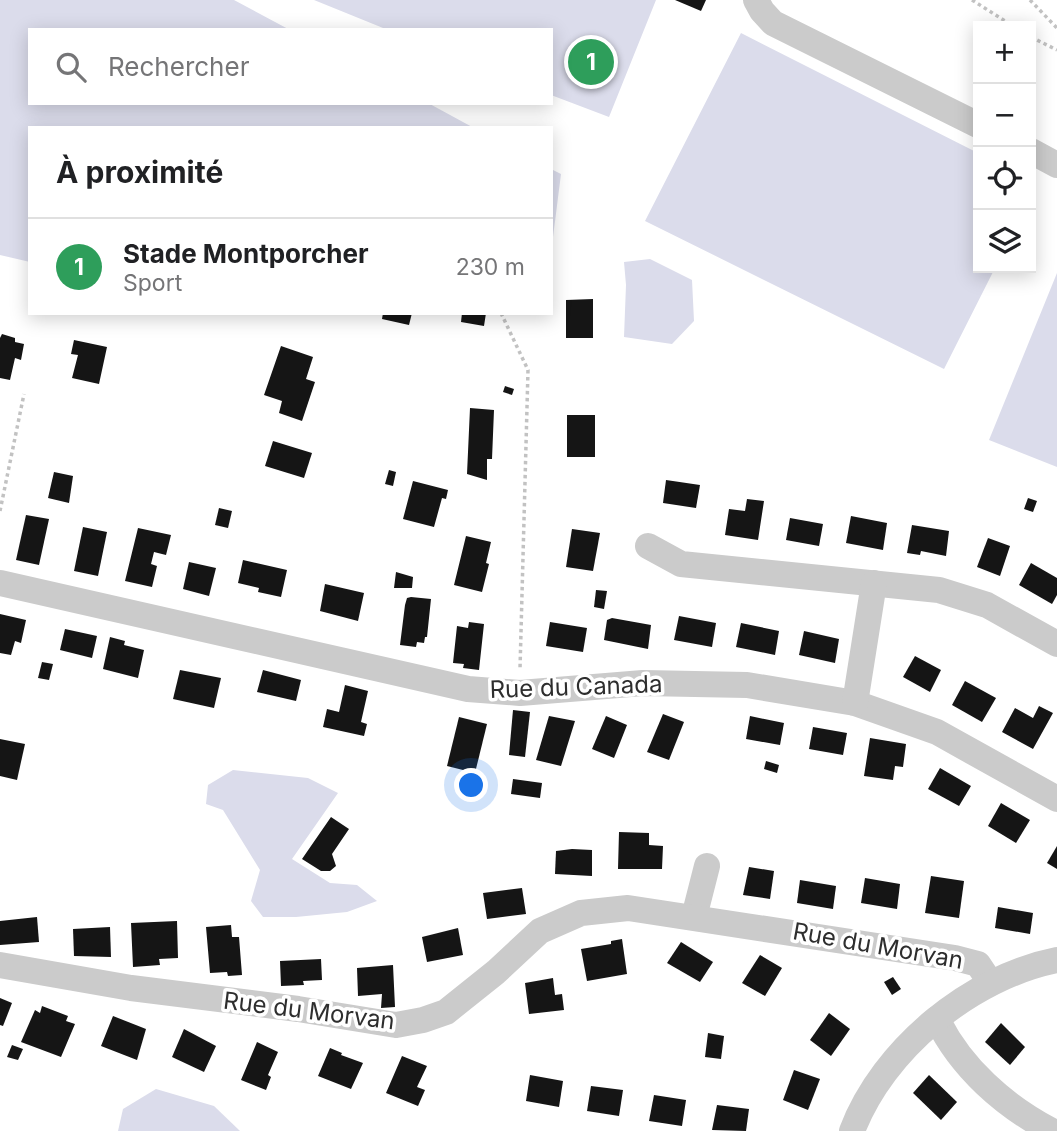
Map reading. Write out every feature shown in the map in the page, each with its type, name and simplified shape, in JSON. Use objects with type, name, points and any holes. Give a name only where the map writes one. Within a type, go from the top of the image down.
[{"type":"street","points":[[757,0],[762,11],[773,23],[973,123]]},
{"type":"street","points":[[1036,154],[1057,164]]},
{"type":"street","points":[[648,546],[681,564],[939,590],[987,605],[1057,644]]},
{"type":"street","name":"Rue du Canada","points":[[0,583],[468,689],[520,693],[643,683],[747,685],[855,704],[937,732],[1057,799]]},
{"type":"street","points":[[855,704],[874,583]]},
{"type":"street","points":[[694,917],[707,866]]},
{"type":"street","name":"Rue du Morvan","points":[[0,965],[131,988],[298,1009],[396,1025],[446,1012],[496,972],[540,931],[581,913],[628,908],[955,958],[978,964],[990,982]]},
{"type":"street","points":[[852,1131],[867,1096],[888,1066],[937,1018],[990,982],[1037,964],[1057,960]]},
{"type":"street","points":[[937,1018],[943,1031],[975,1076],[1028,1119],[1052,1131]]},
{"type":"path","points":[[972,0],[1005,21]]},
{"type":"path","points":[[1030,0],[1057,28]]},
{"type":"path","points":[[1036,40],[1057,50]]},
{"type":"path","points":[[502,315],[528,370],[520,693]]},
{"type":"path","points":[[0,511],[24,394]]},
{"type":"shaded area","points":[[0,0],[234,0],[286,28],[28,28],[28,105],[432,105],[470,126],[28,126],[28,262],[0,255]]},
{"type":"shaded area","points":[[314,0],[656,0],[609,117],[553,96],[553,28],[383,28]]},
{"type":"shaded area","points":[[741,33],[973,150],[973,273],[992,273],[944,369],[645,221]]},
{"type":"shaded area","points":[[553,170],[561,174],[553,237]]},
{"type":"shaded area","points":[[650,259],[692,280],[694,321],[672,344],[624,337],[624,262]]},
{"type":"shaded area","points":[[1057,273],[1057,467],[989,440]]},
{"type":"shaded area","points":[[233,770],[308,778],[338,793],[292,859],[330,883],[357,885],[377,901],[347,912],[263,917],[251,901],[260,870],[223,810],[206,804],[208,785]]},
{"type":"shaded area","points":[[156,1089],[214,1106],[240,1131],[118,1131],[123,1109]]},
{"type":"building","points":[[675,0],[706,0],[701,11]]},
{"type":"building","points":[[593,299],[593,338],[566,338],[566,300]]},
{"type":"building","points":[[383,315],[412,315],[409,325],[382,319]]},
{"type":"building","points":[[462,315],[486,315],[484,326],[461,322]]},
{"type":"building","points":[[2,334],[24,344],[21,360],[15,358],[10,380],[0,378]]},
{"type":"building","points":[[74,340],[107,347],[99,384],[72,378],[78,355],[71,354]]},
{"type":"building","points":[[281,346],[313,357],[306,379],[315,382],[302,421],[279,413],[282,401],[264,395]]},
{"type":"building","points":[[505,386],[514,389],[512,395],[503,392]]},
{"type":"building","points":[[470,408],[494,410],[492,459],[487,459],[487,480],[467,474]]},
{"type":"building","points":[[567,415],[595,415],[595,457],[567,457]]},
{"type":"building","points":[[273,441],[312,453],[304,478],[265,466]]},
{"type":"building","points":[[389,470],[396,472],[393,486],[385,484]]},
{"type":"building","points":[[54,472],[73,476],[69,503],[48,498]]},
{"type":"building","points":[[666,480],[700,485],[696,508],[663,503]]},
{"type":"building","points":[[413,481],[448,490],[446,499],[442,498],[434,527],[403,519]]},
{"type":"building","points":[[1028,498],[1037,501],[1033,512],[1024,509]]},
{"type":"building","points":[[747,499],[764,501],[758,540],[725,535],[729,509],[745,511]]},
{"type":"building","points":[[219,508],[232,511],[228,528],[215,525]]},
{"type":"building","points":[[26,515],[49,519],[39,565],[16,560]]},
{"type":"building","points":[[851,516],[887,523],[883,550],[846,543]]},
{"type":"building","points":[[790,518],[823,524],[819,546],[786,540]]},
{"type":"building","points":[[912,525],[949,531],[946,556],[921,551],[920,555],[907,553]]},
{"type":"building","points":[[83,527],[107,532],[98,576],[74,571]]},
{"type":"building","points":[[138,528],[171,535],[166,555],[154,552],[151,564],[157,566],[152,587],[125,581]]},
{"type":"building","points":[[572,529],[600,533],[593,571],[566,567]]},
{"type":"building","points":[[466,536],[491,542],[482,592],[454,585]]},
{"type":"building","points":[[988,538],[1010,546],[1000,576],[977,567]]},
{"type":"building","points":[[243,560],[287,570],[281,597],[258,592],[259,588],[238,583]]},
{"type":"building","points":[[189,562],[216,568],[209,596],[183,589]]},
{"type":"building","points":[[1031,563],[1057,578],[1057,595],[1052,604],[1019,585]]},
{"type":"building","points":[[396,572],[413,577],[412,588],[394,588]]},
{"type":"building","points":[[325,584],[364,593],[358,621],[320,611]]},
{"type":"building","points":[[596,590],[607,591],[604,609],[594,607]]},
{"type":"building","points":[[407,598],[431,599],[427,637],[424,643],[417,642],[416,647],[400,645],[405,605]]},
{"type":"building","points":[[0,614],[26,620],[21,643],[15,641],[11,655],[0,653]]},
{"type":"building","points":[[679,616],[716,623],[712,647],[674,640]]},
{"type":"building","points":[[612,618],[651,625],[648,649],[604,640],[607,620]]},
{"type":"building","points":[[469,622],[484,624],[479,670],[463,668],[464,664],[453,663],[457,626],[468,628]]},
{"type":"building","points":[[550,622],[587,628],[583,652],[546,646]]},
{"type":"building","points":[[741,623],[779,631],[775,655],[736,647]]},
{"type":"building","points":[[65,629],[97,636],[92,658],[60,650]]},
{"type":"building","points":[[804,631],[839,639],[835,663],[799,655]]},
{"type":"building","points":[[110,637],[125,641],[124,645],[144,650],[138,678],[103,669]]},
{"type":"building","points":[[915,656],[941,670],[930,692],[903,677]]},
{"type":"building","points":[[42,662],[53,664],[49,680],[38,678]]},
{"type":"building","points":[[180,670],[221,678],[214,708],[173,699]]},
{"type":"building","points":[[263,670],[301,680],[296,701],[257,692]]},
{"type":"building","points":[[965,681],[996,698],[982,722],[952,705]]},
{"type":"building","points":[[345,685],[368,691],[361,722],[367,724],[364,736],[323,727],[327,709],[339,712]]},
{"type":"building","points":[[1039,706],[1053,713],[1033,749],[1002,732],[1015,708],[1033,718]]},
{"type":"building","points":[[513,710],[530,712],[525,757],[509,755]]},
{"type":"building","points":[[663,714],[684,722],[669,760],[647,752]]},
{"type":"building","points":[[549,716],[575,721],[561,766],[536,760]]},
{"type":"building","points":[[606,716],[627,725],[614,758],[592,749]]},
{"type":"building","points":[[750,716],[784,723],[780,745],[746,739]]},
{"type":"building","points":[[459,717],[487,724],[475,773],[447,766]]},
{"type":"building","points":[[813,727],[847,733],[843,755],[809,749]]},
{"type":"building","points":[[870,738],[906,744],[903,767],[895,766],[893,780],[864,776]]},
{"type":"building","points":[[0,739],[25,744],[17,780],[0,776]]},
{"type":"building","points":[[766,761],[779,765],[777,773],[764,769]]},
{"type":"building","points":[[940,768],[971,786],[959,806],[928,789]]},
{"type":"building","points":[[513,779],[542,783],[540,798],[511,794]]},
{"type":"building","points":[[1001,803],[1030,820],[1016,843],[988,826]]},
{"type":"building","points":[[331,817],[349,829],[332,854],[336,866],[330,871],[321,871],[302,859]]},
{"type":"building","points":[[619,832],[649,833],[649,845],[663,846],[662,869],[618,869]]},
{"type":"building","points":[[1057,846],[1057,869],[1047,863]]},
{"type":"building","points":[[592,850],[592,876],[555,874],[556,851]]},
{"type":"building","points":[[749,867],[774,871],[770,899],[743,895]]},
{"type":"building","points":[[931,876],[964,881],[959,918],[925,913]]},
{"type":"building","points":[[865,878],[900,884],[897,909],[861,903]]},
{"type":"building","points":[[800,880],[836,886],[833,909],[797,903]]},
{"type":"building","points":[[522,888],[526,914],[487,919],[483,893]]},
{"type":"building","points":[[998,907],[1033,913],[1030,934],[995,928]]},
{"type":"building","points":[[37,917],[39,942],[0,945],[0,921]]},
{"type":"building","points":[[177,921],[178,958],[159,959],[160,965],[133,967],[131,923]]},
{"type":"building","points":[[231,925],[232,937],[239,937],[242,975],[210,973],[206,927]]},
{"type":"building","points":[[110,927],[111,957],[74,956],[73,929]]},
{"type":"building","points":[[458,928],[463,955],[427,962],[422,937]]},
{"type":"building","points":[[622,939],[627,974],[587,981],[581,949],[611,944],[611,941]]},
{"type":"building","points":[[681,942],[713,962],[700,982],[667,963]]},
{"type":"building","points":[[760,955],[782,968],[765,996],[742,983]]},
{"type":"building","points":[[321,959],[322,980],[303,981],[304,985],[281,986],[280,961]]},
{"type":"building","points":[[393,965],[395,1007],[381,1008],[382,994],[358,996],[357,968]]},
{"type":"building","points":[[893,977],[901,989],[892,995],[884,982]]},
{"type":"building","points":[[553,978],[555,995],[562,994],[564,1010],[529,1014],[525,983]]},
{"type":"building","points":[[0,998],[12,1003],[3,1026],[0,1025]]},
{"type":"building","points":[[42,1006],[68,1016],[66,1021],[75,1024],[61,1057],[21,1042],[35,1010],[40,1013]]},
{"type":"building","points":[[829,1013],[850,1029],[831,1056],[810,1040]]},
{"type":"building","points":[[113,1016],[146,1029],[137,1060],[101,1046]]},
{"type":"building","points":[[1001,1023],[1025,1047],[1010,1065],[985,1042]]},
{"type":"building","points":[[184,1029],[216,1046],[204,1072],[172,1057]]},
{"type":"building","points":[[708,1033],[724,1036],[721,1059],[705,1057]]},
{"type":"building","points":[[257,1042],[278,1052],[268,1075],[271,1077],[266,1090],[241,1080]]},
{"type":"building","points":[[12,1045],[23,1049],[18,1060],[7,1057]]},
{"type":"building","points":[[330,1048],[363,1063],[351,1089],[318,1076]]},
{"type":"building","points":[[402,1056],[427,1066],[417,1087],[425,1090],[418,1106],[386,1093]]},
{"type":"building","points":[[794,1070],[820,1079],[808,1110],[783,1100]]},
{"type":"building","points":[[530,1075],[563,1081],[559,1107],[526,1101]]},
{"type":"building","points":[[929,1075],[957,1102],[941,1120],[913,1093]]},
{"type":"building","points":[[591,1086],[623,1090],[619,1116],[587,1111]]},
{"type":"building","points":[[654,1095],[686,1100],[682,1126],[649,1121]]},
{"type":"building","points":[[717,1105],[749,1109],[746,1131],[712,1130]]},
{"type":"place","name":"Stade Montporcher","points":[[591,62]]}]
